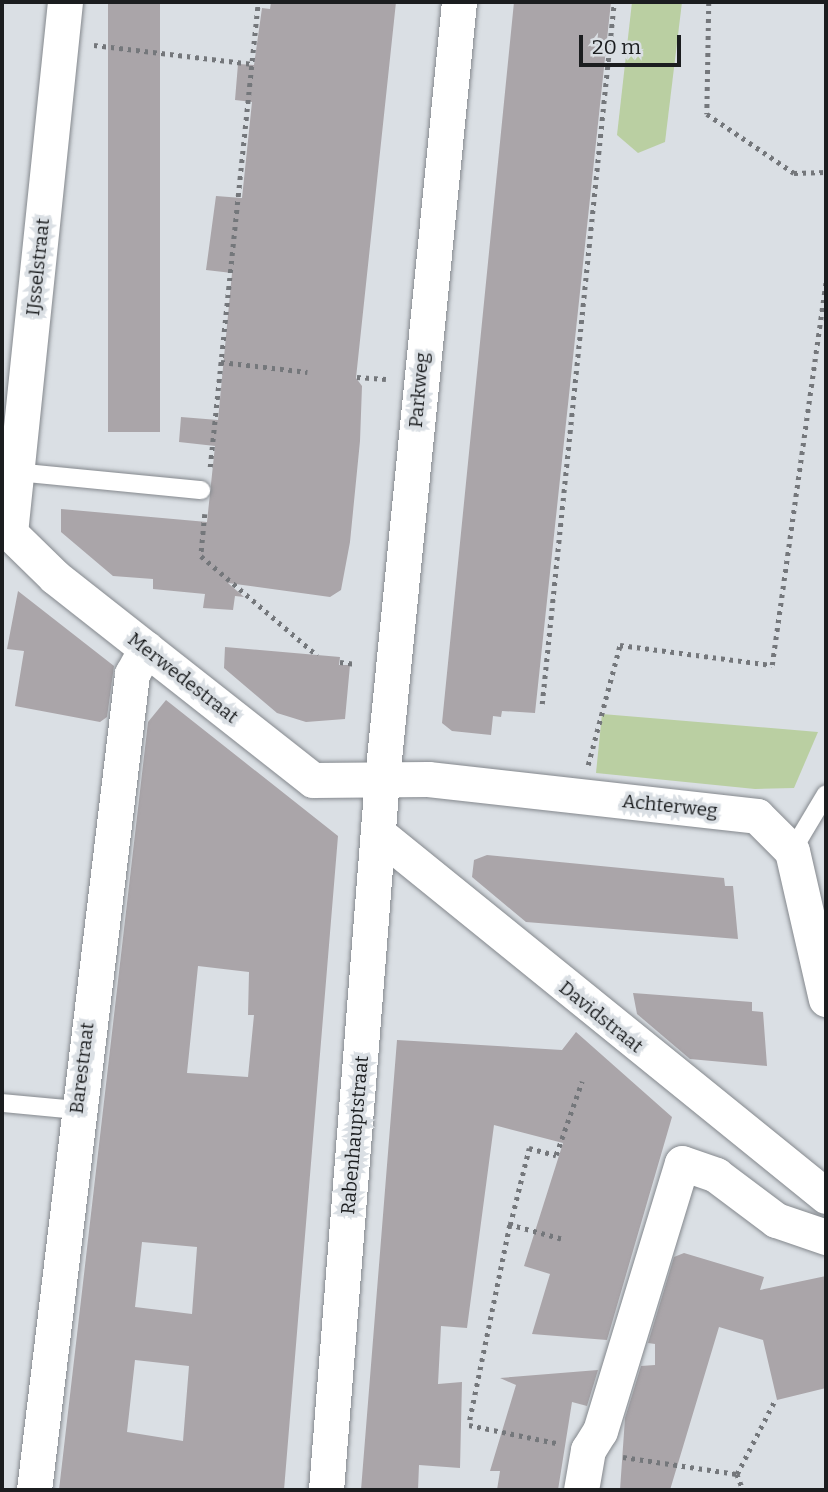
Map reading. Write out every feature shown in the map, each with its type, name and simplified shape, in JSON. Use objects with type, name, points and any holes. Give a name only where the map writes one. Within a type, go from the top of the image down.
[{"type":"street","name":"IJsselstraat","points":[[6,533],[16,472],[65,2]]},
{"type":"street","name":"Parkweg","points":[[382,779],[459,2]]},
{"type":"street","name":"Merwedestraat","points":[[6,533],[146,649],[313,779],[382,779]]},
{"type":"street","name":"Barestraat","points":[[34,1490],[76,1110],[132,674],[146,649]]},
{"type":"street","name":"Achterweg","points":[[382,779],[580,796],[757,816],[792,851]]},
{"type":"street","name":"Rabenhauptstraat","points":[[326,1490],[382,779]]},
{"type":"street","name":"Davidstraat","points":[[379,834],[826,1196]]},
{"type":"street","points":[[792,851],[826,999]]},
{"type":"street","points":[[582,1490],[588,1450],[600,1431],[682,1163],[716,1175],[776,1220],[826,1237]]},
{"type":"lane","points":[[16,472],[205,491]]},
{"type":"lane","points":[[792,851],[826,794]]},
{"type":"lane","points":[[2,1103],[76,1110]]},
{"type":"path","points":[[258,2],[205,491],[201,556],[317,655]]},
{"type":"path","points":[[542,704],[614,2]]},
{"type":"path","points":[[709,2],[707,114],[794,173],[826,172]]},
{"type":"path","points":[[61,41],[253,64]]},
{"type":"path","points":[[580,796],[620,645],[772,666],[826,281]]},
{"type":"path","points":[[221,362],[307,372]]},
{"type":"path","points":[[357,377],[386,379]]},
{"type":"path","points":[[340,662],[356,664]]},
{"type":"path","points":[[582,1081],[556,1155],[529,1148],[510,1225],[469,1425],[588,1450],[737,1474]]},
{"type":"path","points":[[510,1225],[561,1239]]},
{"type":"path","points":[[743,1490],[737,1474],[774,1402]]},
{"type":"green space","points":[[632,2],[682,2],[665,142],[638,153],[617,135]]},
{"type":"green space","points":[[602,714],[818,732],[794,788],[755,789],[596,773]]},
{"type":"building","points":[[108,2],[160,2],[160,432],[108,432]]},
{"type":"building","points":[[271,2],[396,2],[356,378],[362,386],[360,441],[350,542],[341,590],[330,597],[228,583],[244,597],[235,596],[233,610],[203,608],[205,594],[153,589],[153,579],[113,576],[61,532],[61,509],[207,522],[215,446],[179,442],[181,417],[218,420],[232,273],[206,270],[216,196],[242,198],[252,102],[235,100],[238,64],[254,65],[262,8],[270,9]]},
{"type":"building","points":[[514,2],[611,2],[535,713],[502,711],[501,717],[493,716],[491,735],[452,731],[442,723]]},
{"type":"building","points":[[18,591],[114,666],[107,717],[100,722],[15,706],[24,651],[7,649]]},
{"type":"building","points":[[225,647],[340,657],[339,665],[350,665],[345,719],[306,722],[277,713],[224,668]]},
{"type":"building","points":[[166,700],[338,836],[284,1490],[59,1490],[148,722]],"holes":[[[198,966],[249,972],[248,1015],[254,1015],[248,1077],[187,1073]],[[142,1242],[197,1247],[192,1314],[135,1307]],[[135,1360],[189,1366],[183,1441],[127,1432]]]},
{"type":"building","points":[[487,855],[724,878],[725,886],[733,886],[738,939],[526,922],[472,877],[474,860]]},
{"type":"building","points":[[633,993],[752,1002],[752,1011],[763,1012],[767,1066],[690,1059],[637,1014]]},
{"type":"building","points":[[576,1032],[672,1117],[607,1340],[532,1334],[550,1274],[524,1266],[563,1143],[494,1125],[467,1328],[441,1326],[438,1384],[462,1382],[460,1468],[419,1465],[418,1490],[361,1490],[397,1040],[562,1050]]},
{"type":"building","points":[[684,1253],[764,1277],[760,1290],[826,1276],[826,1388],[777,1400],[763,1340],[719,1327],[670,1490],[620,1490],[625,1418],[641,1366],[655,1365],[655,1344],[648,1343],[674,1257]]},
{"type":"building","points":[[598,1370],[587,1406],[572,1402],[558,1490],[497,1490],[500,1471],[490,1471],[516,1385],[500,1378]]}]
